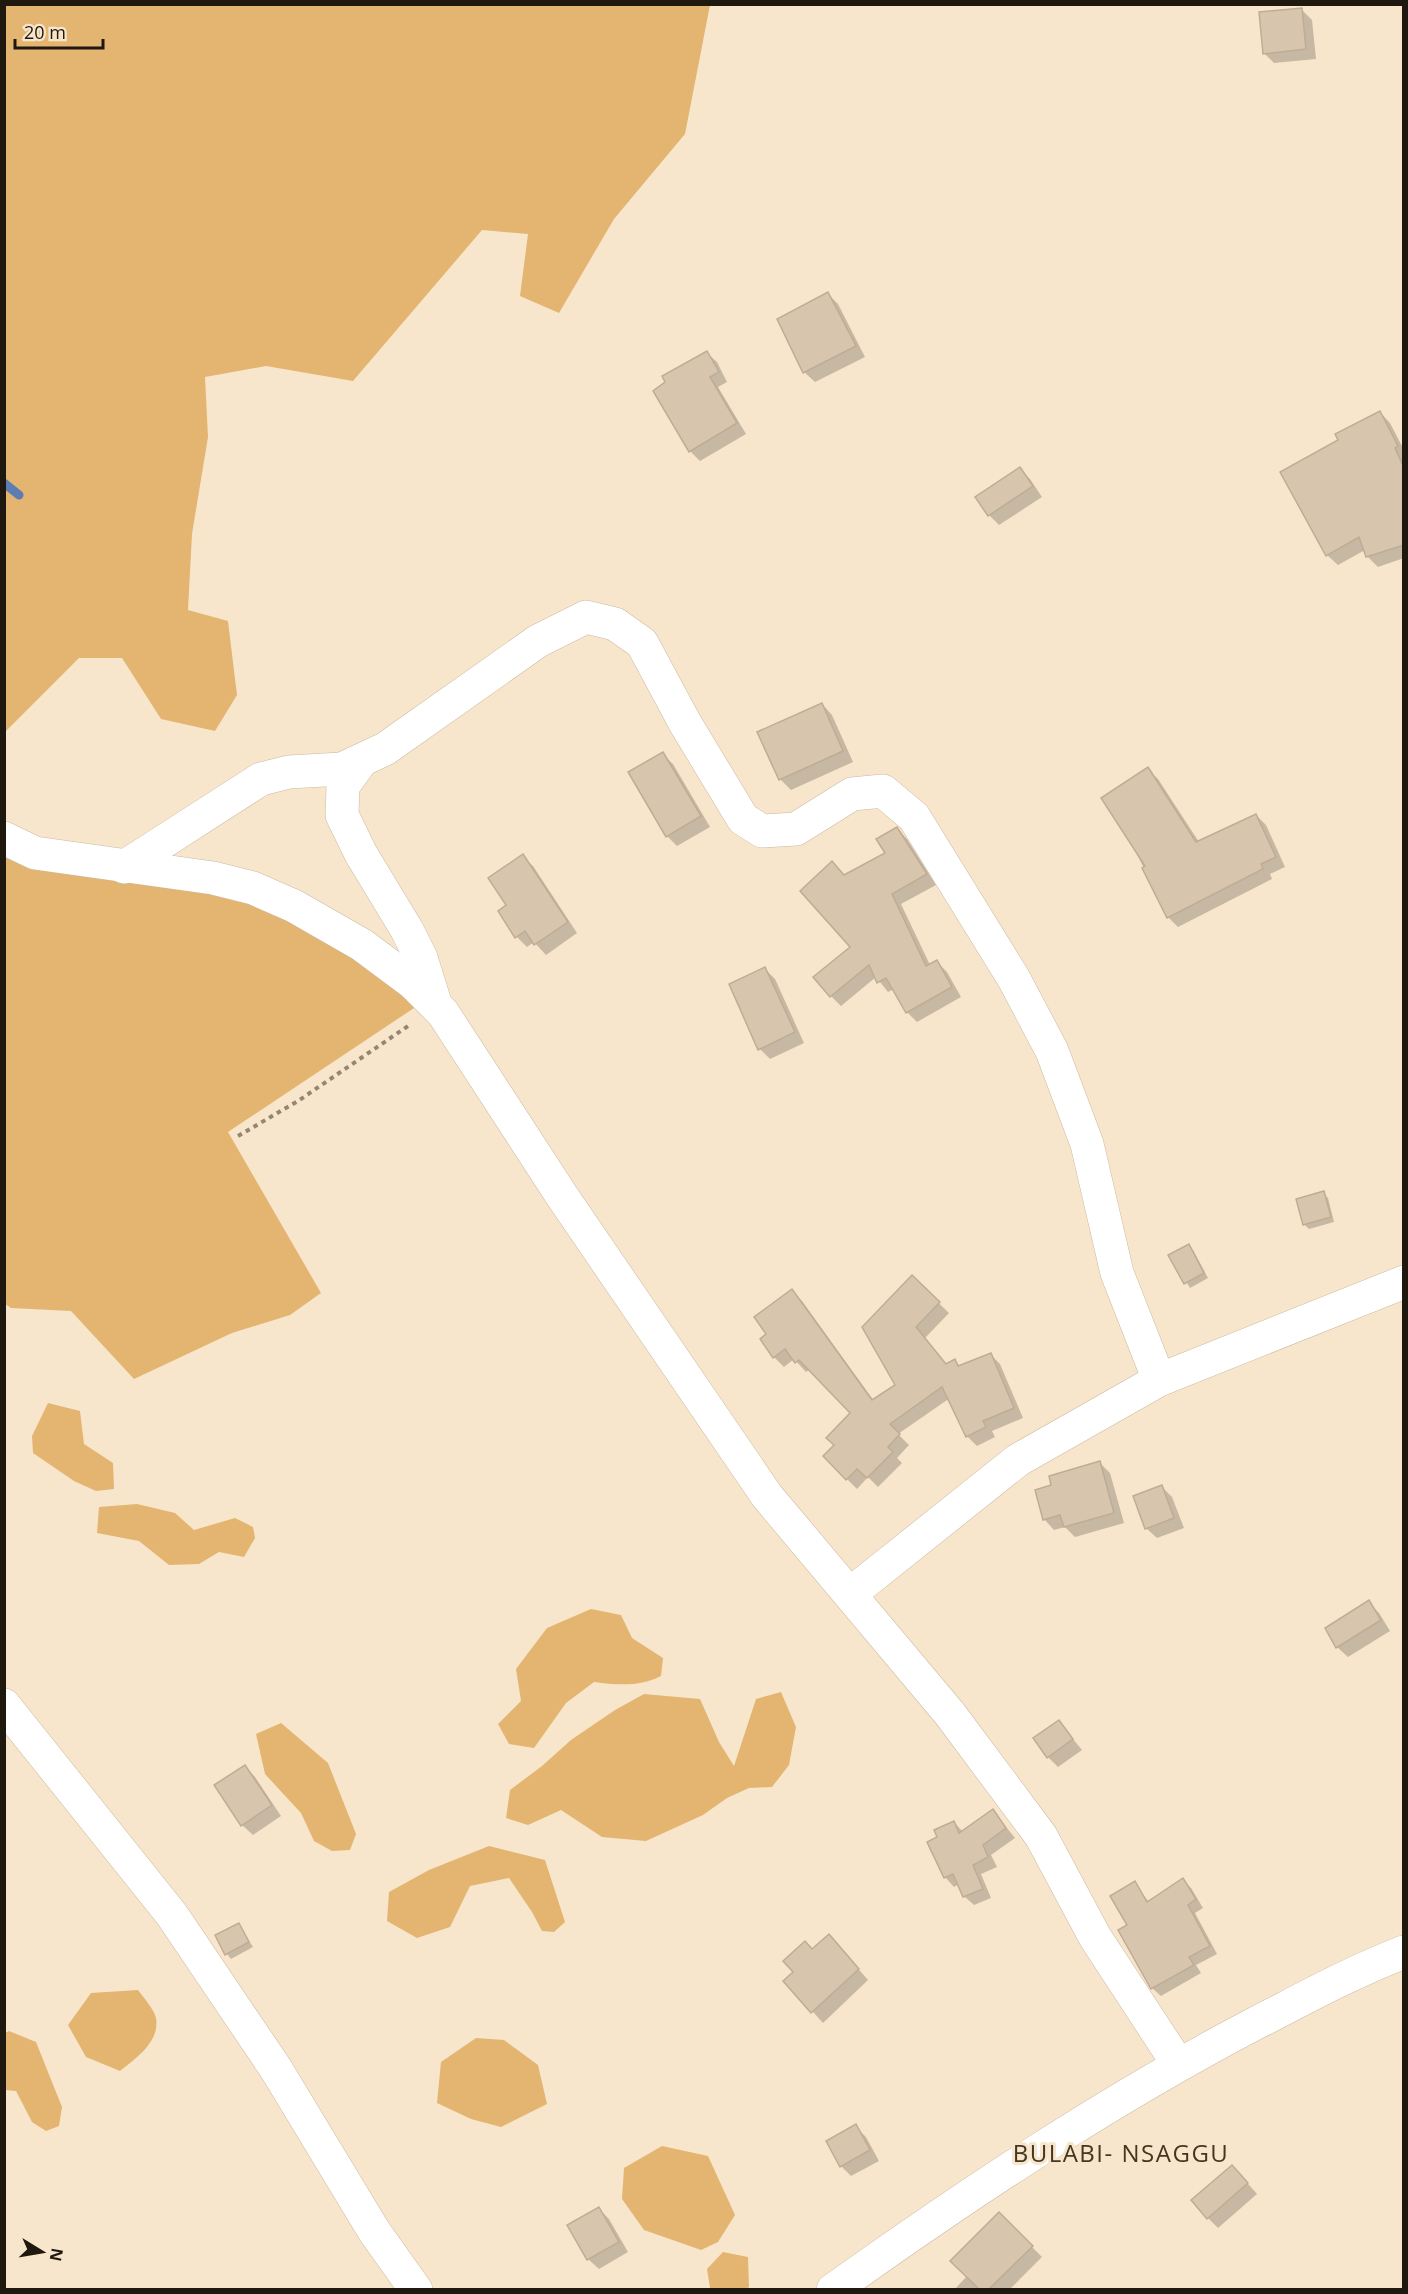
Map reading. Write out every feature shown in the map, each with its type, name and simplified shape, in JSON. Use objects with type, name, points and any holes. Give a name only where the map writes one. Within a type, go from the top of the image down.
[{"type":"street","points":[[124,867],[261,779],[289,772],[342,769],[385,749],[538,641],[586,617],[615,624],[642,643],[684,723],[743,819],[762,831],[796,829],[852,794],[883,791],[914,817],[1014,979],[1052,1051],[1087,1144],[1117,1273],[1160,1380]]},
{"type":"street","points":[[362,760],[343,786],[342,815],[361,854],[407,930],[421,958],[436,1006]]},
{"type":"street","points":[[4,838],[35,853],[223,881],[253,888],[294,906],[362,945],[413,983],[443,1013],[562,1196],[767,1496],[950,1714],[1041,1836],[1095,1937],[1178,2064]]},
{"type":"street","points":[[850,1594],[1018,1460],[1160,1380],[1404,1282]]},
{"type":"street","points":[[4,1705],[172,1915],[276,2069],[374,2231],[416,2289]]},
{"type":"street","points":[[833,2289],[1031,2155],[1178,2064],[1362,1968],[1404,1952]]},
{"type":"path","points":[[238,1136],[298,1101],[436,1006]]},
{"type":"shaded area","points":[[5,4],[710,5],[685,134],[614,219],[559,313],[520,296],[528,234],[482,230],[353,381],[266,366],[205,377],[208,437],[192,534],[188,610],[228,621],[237,695],[215,731],[161,719],[122,658],[79,658],[5,732]]},
{"type":"shaded area","points":[[4,848],[240,893],[347,955],[420,1004],[228,1132],[321,1293],[290,1315],[232,1333],[134,1379],[71,1311],[11,1308],[5,1304]]},
{"type":"shaded area","points":[[48,1403],[80,1411],[84,1444],[113,1463],[114,1489],[96,1491],[74,1481],[33,1453],[32,1436]]},
{"type":"shaded area","points":[[137,1504],[175,1513],[194,1530],[235,1518],[253,1527],[255,1538],[244,1557],[219,1552],[199,1564],[169,1565],[139,1541],[97,1533],[99,1507]]},
{"type":"shaded area","points":[[591,1609],[621,1615],[632,1638],[663,1658],[661,1676],[636,1684],[594,1682],[566,1703],[534,1748],[509,1744],[498,1724],[521,1701],[516,1669],[547,1628]]},
{"type":"shaded area","points":[[781,1692],[796,1727],[789,1765],[772,1787],[749,1788],[727,1798],[703,1815],[646,1841],[602,1837],[561,1810],[528,1825],[506,1818],[510,1790],[571,1740],[615,1710],[644,1694],[700,1699],[719,1742],[734,1766],[756,1699]]},
{"type":"shaded area","points":[[281,1723],[328,1763],[356,1834],[350,1850],[332,1851],[314,1841],[301,1813],[265,1774],[256,1734]]},
{"type":"shaded area","points":[[489,1846],[545,1860],[565,1922],[554,1932],[542,1931],[509,1878],[470,1886],[450,1927],[417,1938],[387,1921],[389,1892],[429,1870]]},
{"type":"shaded area","points":[[138,1990],[156,2018],[154,2035],[146,2049],[120,2071],[86,2057],[68,2025],[91,1993]]},
{"type":"shaded area","points":[[9,2031],[36,2042],[62,2107],[59,2126],[46,2131],[32,2122],[16,2091],[5,2090],[5,2033]]},
{"type":"shaded area","points":[[476,2038],[504,2040],[538,2065],[547,2104],[501,2127],[471,2119],[437,2103],[441,2062]]},
{"type":"shaded area","points":[[662,2146],[708,2156],[735,2215],[718,2242],[701,2250],[644,2230],[622,2199],[624,2168]]},
{"type":"shaded area","points":[[723,2252],[748,2257],[749,2287],[745,2290],[710,2288],[707,2269]]},
{"type":"building","points":[[1302,8],[1306,49],[1263,54],[1259,12]]},
{"type":"building","points":[[828,292],[856,346],[803,373],[777,319]]},
{"type":"building","points":[[707,351],[719,372],[710,377],[737,423],[689,452],[653,391],[665,382],[662,376]]},
{"type":"building","points":[[1380,411],[1398,446],[1395,448],[1404,468],[1404,545],[1366,557],[1359,537],[1326,556],[1280,472],[1338,440],[1335,434]]},
{"type":"building","points":[[1020,467],[1033,486],[988,516],[975,497]]},
{"type":"building","points":[[822,703],[843,751],[779,780],[757,732]]},
{"type":"building","points":[[663,752],[701,816],[666,837],[628,772]]},
{"type":"building","points":[[1148,767],[1196,842],[1256,814],[1276,857],[1261,864],[1263,869],[1167,918],[1142,868],[1145,866],[1101,798]]},
{"type":"building","points":[[897,827],[927,874],[892,894],[926,966],[937,960],[952,987],[906,1013],[886,978],[877,983],[869,965],[830,997],[813,977],[850,947],[800,891],[832,861],[844,875],[885,853],[876,839]]},
{"type":"building","points":[[523,854],[568,922],[534,945],[525,931],[515,938],[498,911],[506,905],[488,878]]},
{"type":"building","points":[[765,967],[795,1032],[758,1050],[729,984]]},
{"type":"building","points":[[1324,1191],[1331,1217],[1303,1225],[1296,1199]]},
{"type":"building","points":[[1189,1244],[1204,1273],[1184,1284],[1168,1255]]},
{"type":"building","points":[[912,1275],[940,1302],[916,1327],[946,1364],[955,1359],[958,1366],[991,1353],[1014,1408],[983,1421],[986,1427],[966,1437],[942,1387],[890,1424],[900,1434],[888,1447],[893,1452],[867,1478],[857,1469],[846,1480],[823,1456],[834,1445],[826,1438],[850,1413],[799,1360],[795,1363],[785,1349],[773,1358],[760,1339],[766,1334],[754,1317],[792,1289],[872,1400],[895,1385],[862,1327]]},
{"type":"building","points":[[1100,1461],[1114,1513],[1064,1527],[1060,1515],[1043,1520],[1035,1490],[1051,1485],[1049,1476]]},
{"type":"building","points":[[1162,1485],[1174,1518],[1145,1529],[1133,1496]]},
{"type":"building","points":[[1369,1600],[1381,1620],[1336,1648],[1325,1628]]},
{"type":"building","points":[[1059,1720],[1073,1739],[1047,1758],[1033,1738]]},
{"type":"building","points":[[245,1765],[272,1805],[241,1826],[214,1785]]},
{"type":"building","points":[[993,1809],[1006,1828],[983,1845],[988,1857],[973,1865],[983,1889],[963,1897],[953,1874],[944,1878],[927,1842],[937,1837],[934,1830],[954,1821],[959,1833]]},
{"type":"building","points":[[1183,1878],[1196,1899],[1188,1905],[1210,1946],[1189,1957],[1194,1965],[1151,1989],[1118,1930],[1127,1925],[1110,1896],[1135,1881],[1147,1902]]},
{"type":"building","points":[[239,1923],[249,1942],[225,1955],[215,1935]]},
{"type":"building","points":[[829,1934],[859,1969],[811,2013],[783,1981],[793,1972],[783,1961],[805,1941],[812,1949]]},
{"type":"building","points":[[856,2124],[870,2150],[840,2167],[826,2141]]},
{"type":"building","points":[[1232,2165],[1248,2183],[1207,2219],[1191,2200]]},
{"type":"building","points":[[599,2207],[619,2242],[587,2260],[567,2225]]},
{"type":"building","points":[[999,2212],[1033,2246],[989,2289],[979,2289],[950,2261]]},
{"type":"waterway","points":[[4,483],[19,495]]},
{"type":"district","name":"BULABI- NSAGGU","points":[[1121,2154]]}]
